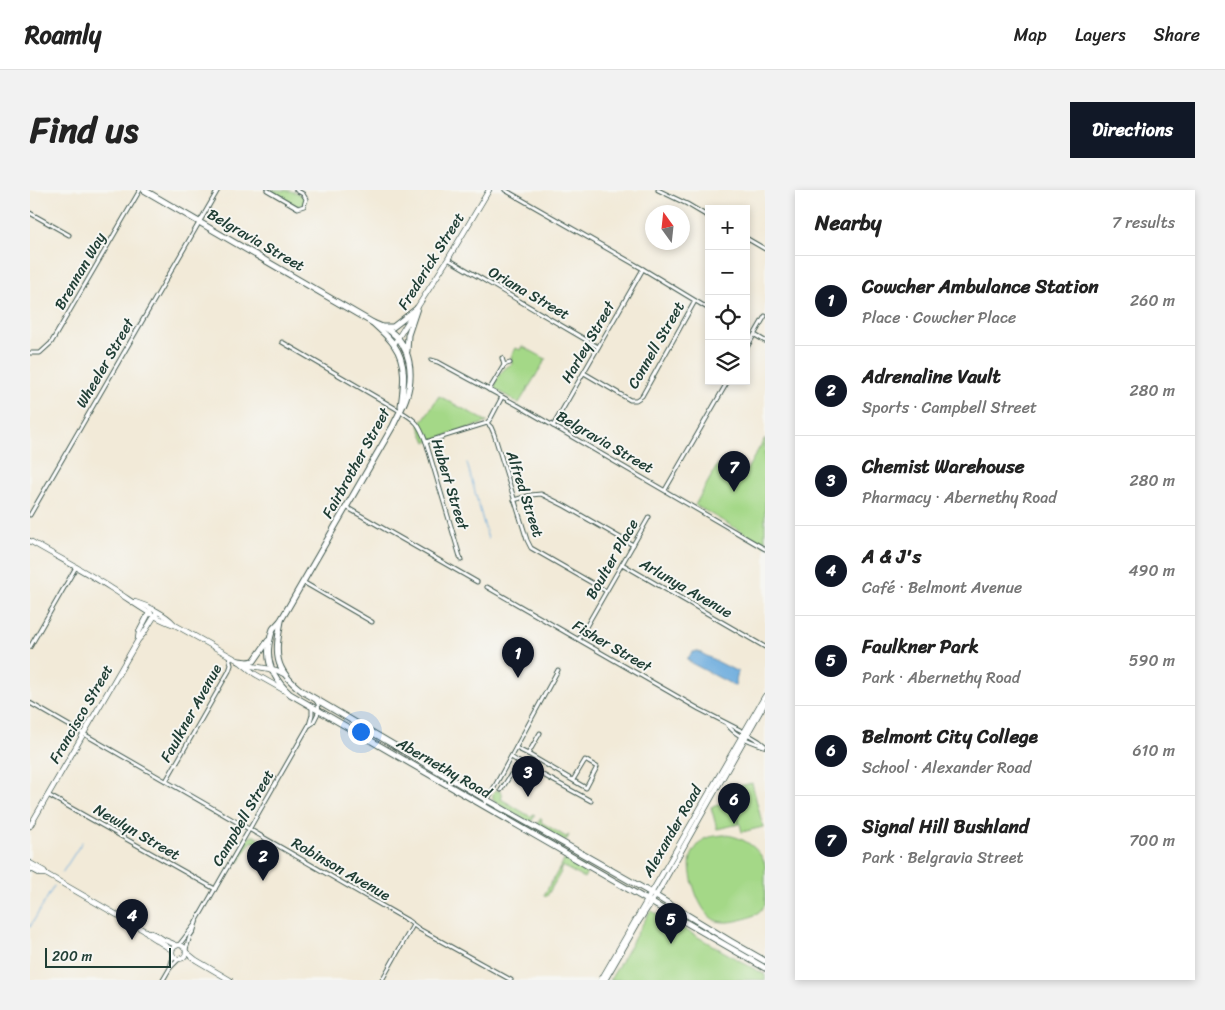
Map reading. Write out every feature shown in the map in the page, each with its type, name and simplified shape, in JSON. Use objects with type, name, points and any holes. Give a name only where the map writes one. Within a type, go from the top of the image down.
[{"type":"main road","name":"Belgravia Street","points":[[144,190],[373,323],[394,344],[402,361],[404,372],[400,411]]},
{"type":"main road","points":[[381,326],[393,327],[416,309]]},
{"type":"main road","points":[[407,352],[408,335],[416,309]]},
{"type":"main road","name":"Fairbrother Street","points":[[240,662],[254,661],[281,620],[393,426],[406,398],[409,388],[410,368],[407,352],[398,338],[391,332],[373,323]]},
{"type":"main road","name":"Fairbrother Street","points":[[281,620],[277,650],[280,664],[286,676]]},
{"type":"main road","points":[[270,636],[268,654],[271,669],[279,683],[290,694]]},
{"type":"main road","name":"Abernethy Road","points":[[286,676],[294,685],[315,699],[485,803],[765,968]]},
{"type":"main road","name":"Abernethy Road","points":[[290,694],[485,803],[654,894],[765,961]]},
{"type":"street","name":"Brennan Way","points":[[30,353],[40,352],[51,343],[140,190]]},
{"type":"street","name":"Wheeler Street","points":[[30,515],[218,190]]},
{"type":"street","points":[[269,190],[298,208],[304,206],[306,199],[303,194],[296,190]]},
{"type":"street","name":"Frederick Street","points":[[394,344],[489,190]]},
{"type":"street","points":[[505,190],[705,307]]},
{"type":"street","points":[[658,190],[705,214]]},
{"type":"street","points":[[30,213],[69,235]]},
{"type":"street","points":[[750,240],[765,249]]},
{"type":"street","name":"Oriana Street","points":[[448,259],[598,347]]},
{"type":"street","name":"Harley Street","points":[[553,426],[643,270]]},
{"type":"street","name":"Connell Street","points":[[584,374],[630,400],[636,400],[642,396],[695,301]]},
{"type":"street","points":[[750,343],[765,316]]},
{"type":"street","points":[[755,335],[765,341]]},
{"type":"street","name":"Hubert Street","points":[[282,342],[416,421],[426,442],[461,560]]},
{"type":"street","points":[[502,358],[504,365]]},
{"type":"street","name":"Belgravia Street","points":[[431,360],[502,397],[765,549]]},
{"type":"street","points":[[489,390],[504,365],[510,363]]},
{"type":"street","points":[[665,490],[726,385]]},
{"type":"street","points":[[426,442],[487,423],[502,397]]},
{"type":"street","name":"Alfred Street","points":[[487,423],[494,434],[531,548],[606,591]]},
{"type":"street","points":[[514,500],[541,494],[633,545]]},
{"type":"street","points":[[346,507],[478,582]]},
{"type":"street","name":"Boulter Place","points":[[579,639],[649,517]]},
{"type":"street","name":"Abernethy Road","points":[[30,541],[150,611],[170,619],[175,625],[240,662],[255,674],[290,694]]},
{"type":"street","name":"Arlunya Avenue","points":[[622,564],[765,647]]},
{"type":"street","points":[[30,647],[76,567]]},
{"type":"street","points":[[303,582],[372,622]]},
{"type":"street","name":"Fisher Street","points":[[487,587],[727,724],[729,728],[759,741],[765,746]]},
{"type":"street","name":"Francisco Street","points":[[138,640],[139,632],[150,611]]},
{"type":"street","name":"Francisco Street","points":[[30,826],[138,640],[156,614]]},
{"type":"street","name":"Faulkner Avenue","points":[[166,781],[229,671],[231,664],[229,656]]},
{"type":"street","name":"Abernethy Road","points":[[240,662],[276,670],[286,676]]},
{"type":"street","points":[[485,803],[558,670]]},
{"type":"street","name":"Alexander Road","points":[[601,980],[654,894],[765,696]]},
{"type":"street","points":[[315,699],[320,711]]},
{"type":"street","name":"Robinson Avenue","points":[[30,703],[407,920],[413,926],[511,980]]},
{"type":"street","name":"Alexander Road","points":[[744,735],[765,703]]},
{"type":"street","name":"Campbell Street","points":[[176,947],[196,922],[309,725],[312,715],[311,706]]},
{"type":"street","name":"Campbell Street","points":[[309,725],[313,723],[320,711]]},
{"type":"street","points":[[528,754],[540,733]]},
{"type":"street","points":[[516,748],[586,788],[597,767],[585,760],[573,780]]},
{"type":"street","points":[[511,757],[591,801]]},
{"type":"street","points":[[502,790],[519,762]]},
{"type":"street","name":"Newlyn Street","points":[[48,795],[215,890]]},
{"type":"street","points":[[30,863],[146,931],[150,936],[176,947],[183,946],[196,960],[230,980]]},
{"type":"street","points":[[30,868],[41,874],[46,874]]},
{"type":"street","name":"Alexander Road","points":[[605,980],[650,900]]},
{"type":"street","name":"Campbell Street","points":[[186,951],[196,922]]},
{"type":"street","points":[[382,980],[413,926]]},
{"type":"street","points":[[176,947],[178,958]]},
{"type":"street","points":[[163,980],[170,968],[186,951]]},
{"type":"street","points":[[178,958],[196,960]]},
{"type":"green space","points":[[270,190],[295,192],[306,199],[303,205],[298,207]]},
{"type":"green space","points":[[522,346],[546,359],[519,403],[495,389],[495,385],[500,374],[512,364],[511,357],[516,348],[520,350]]},
{"type":"green space","points":[[439,396],[488,422],[426,442],[419,426]]},
{"type":"green space","points":[[765,438],[765,545],[695,505],[718,464],[742,478]]},
{"type":"green space","points":[[752,783],[763,827],[742,832],[731,788]]},
{"type":"green space","points":[[495,790],[500,791],[501,799],[531,817],[533,814],[535,815],[532,821],[529,822],[495,802],[493,793]]},
{"type":"green space","points":[[734,801],[739,824],[717,829],[711,807]]},
{"type":"green space","points":[[541,818],[541,822],[566,837],[569,835],[566,841],[537,826]]},
{"type":"green space","points":[[723,835],[736,837],[749,844],[759,853],[765,865],[765,905],[751,917],[729,922],[717,921],[705,911],[696,893],[690,864],[696,847],[704,839]]},
{"type":"green space","points":[[255,836],[269,844],[268,850],[253,841],[240,861],[237,862],[236,858],[246,840]]},
{"type":"green space","points":[[566,857],[588,870],[584,878],[562,866],[561,872],[547,896],[544,895]]},
{"type":"green space","points":[[652,911],[765,975],[765,980],[610,980],[649,913]]},
{"type":"water","points":[[697,651],[738,672],[735,686],[687,659],[693,652]]},
{"type":"waterway","points":[[467,463],[488,539]]},
{"type":"waterway","points":[[62,873],[82,842]]},
{"type":"waterway","points":[[30,927],[54,886]]},
{"type":"place","name":"Signal Hill Bushland","points":[[734,492]]},
{"type":"place","name":"Cowcher Ambulance Station","points":[[518,678]]},
{"type":"place","name":"Chemist Warehouse","points":[[528,797]]},
{"type":"place","name":"Belmont City College","points":[[734,824]]},
{"type":"place","name":"Adrenaline Vault","points":[[263,881]]},
{"type":"place","name":"A & J's","points":[[132,940]]},
{"type":"place","name":"Faulkner Park","points":[[671,944]]}]
